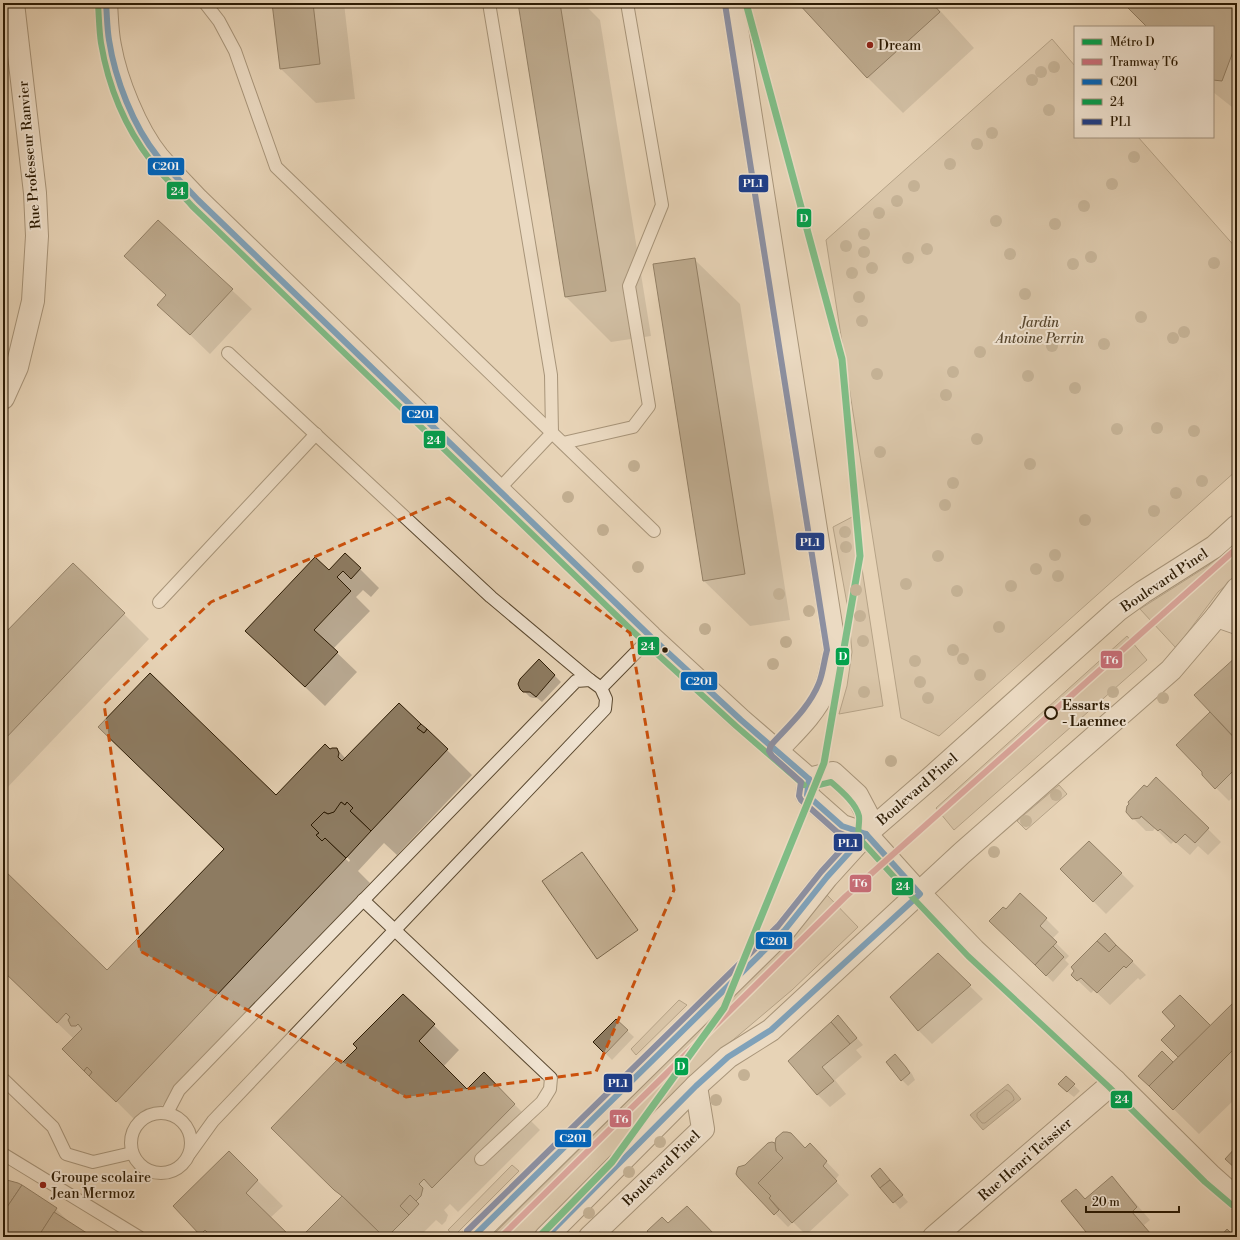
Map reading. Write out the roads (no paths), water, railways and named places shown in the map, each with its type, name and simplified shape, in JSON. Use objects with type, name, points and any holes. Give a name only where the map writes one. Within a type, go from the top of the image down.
[{"type":"street","name":"Rue Professeur Ranvier","points":[[3,398],[17,367],[33,301],[37,236],[36,194],[13,3]]},
{"type":"street","points":[[106,3],[109,45],[119,82],[132,113],[158,157],[204,205],[651,636],[741,720],[809,779]]},
{"type":"street","points":[[733,3],[835,650],[826,688],[808,716],[776,750]]},
{"type":"street","name":"Boulevard Pinel","points":[[472,1237],[784,930],[827,877],[866,834],[1118,610],[1143,592],[1214,547],[1237,526]]},
{"type":"street","points":[[546,1237],[696,1086],[728,1057],[771,1030],[920,894],[962,853],[1227,619],[1237,589]]},
{"type":"street","points":[[809,779],[833,773],[857,795],[866,814],[866,834]]},
{"type":"street","points":[[809,779],[807,795],[842,826],[866,834],[920,894],[974,950],[1115,1081],[1211,1176],[1237,1199]]},
{"type":"street","name":"Rue Henri Teissier","points":[[934,1237],[1115,1081]]},
{"type":"street","name":"Boulevard Pinel","points":[[590,1237],[703,1129],[696,1086]]},
{"type":"lane","points":[[205,3],[219,20],[235,51],[276,167],[654,531]]},
{"type":"lane","points":[[489,3],[551,375],[552,433],[499,489]]},
{"type":"lane","points":[[563,444],[633,427],[649,406],[629,286],[662,205],[627,3]]},
{"type":"lane","points":[[190,1153],[191,1140],[187,1128],[179,1119],[167,1113],[154,1114],[143,1118],[134,1128],[130,1140],[132,1153],[138,1163],[148,1171],[161,1174],[173,1171],[183,1164],[213,1121],[605,708],[606,699],[601,688],[492,597],[228,353]]},
{"type":"lane","points":[[159,602],[316,434]]},
{"type":"lane","points":[[601,688],[651,636]]},
{"type":"lane","points":[[167,1113],[179,1090],[576,681],[590,680]]},
{"type":"lane","points":[[363,900],[551,1078],[550,1089],[542,1102],[481,1159]]},
{"type":"lane","points":[[3,1079],[53,1127],[66,1154],[93,1162],[132,1153]]},
{"type":"lane","points":[[6,1159],[139,1237]]},
{"type":"water","points":[[1008,1084],[1021,1099],[983,1130],[970,1115]]},
{"type":"metro line","name":"D","points":[[539,1237],[612,1162],[724,1008],[824,763],[860,556],[842,359],[746,3]]},
{"type":"tram line","name":"T6","points":[[501,1237],[845,897],[1237,548]]},
{"type":"place","name":"Dream","points":[[870,45]]},
{"type":"place","name":"Essarts - Laennec","points":[[1051,713]]},
{"type":"place","name":"Groupe scolaire Jean Mermoz","points":[[43,1185]]},
{"type":"park label","name":"Jardin Antoine Perrin","points":[[1040,330]]}]
